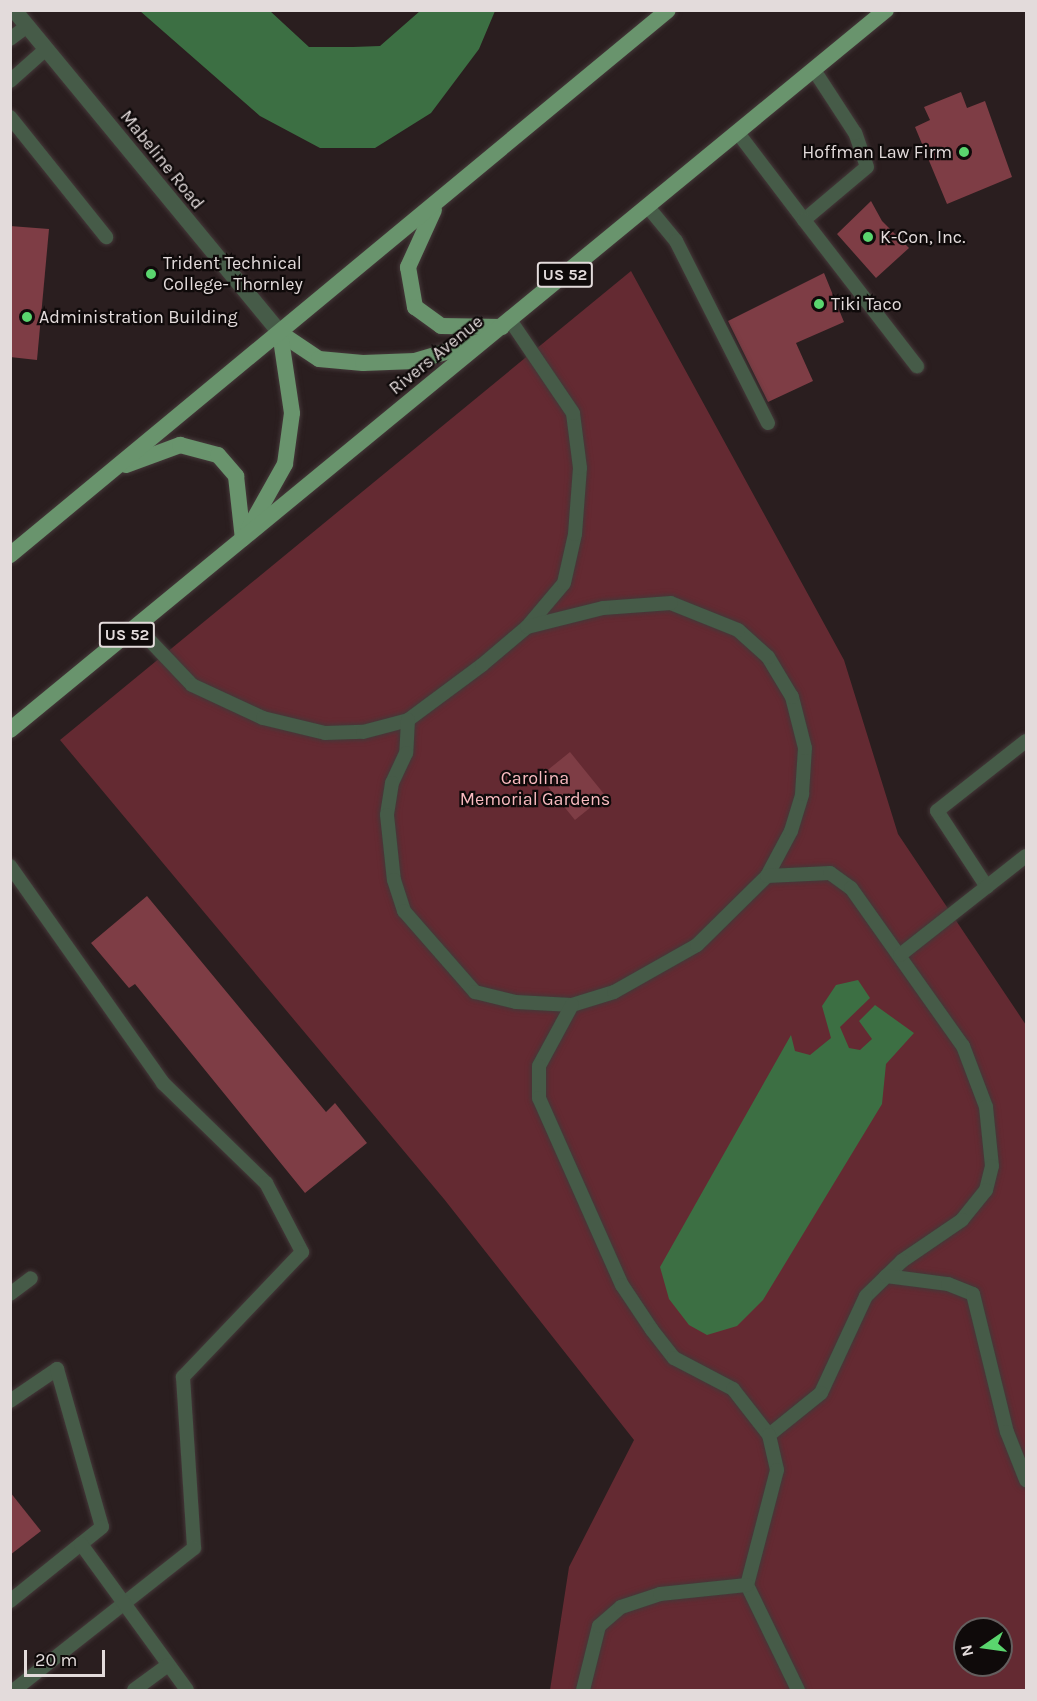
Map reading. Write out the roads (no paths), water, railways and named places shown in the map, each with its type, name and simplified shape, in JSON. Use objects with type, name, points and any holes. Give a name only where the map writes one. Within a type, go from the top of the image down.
[{"type":"main road","points":[[10,555],[668,10]]},
{"type":"main road","name":"Rivers Avenue","points":[[10,730],[886,10]]},
{"type":"main road","points":[[437,203],[408,267],[415,307],[441,326],[506,323]]},
{"type":"main road","points":[[280,333],[320,358],[363,363],[415,361],[486,340]]},
{"type":"main road","points":[[243,539],[285,464],[292,413],[280,333]]},
{"type":"main road","points":[[114,470],[180,445],[218,455],[236,476],[243,539]]},
{"type":"street","name":"Mabeline Road","points":[[14,10],[280,333]]},
{"type":"lane","points":[[10,39],[27,26]]},
{"type":"lane","points":[[10,81],[46,49]]},
{"type":"lane","points":[[804,220],[867,167],[855,133],[814,70]]},
{"type":"lane","points":[[11,120],[106,237]]},
{"type":"lane","points":[[738,133],[917,366]]},
{"type":"lane","points":[[648,207],[676,241],[768,423]]},
{"type":"lane","points":[[137,627],[192,685],[263,718],[325,733],[363,732],[408,720],[527,627],[564,583],[572,563],[579,437],[573,413],[553,376],[506,323]]},
{"type":"lane","points":[[408,720],[406,753],[392,783],[387,815],[394,880],[404,911],[475,992],[516,1002],[572,1005],[614,992],[697,945],[767,876],[791,831],[802,794],[805,748],[792,697],[768,657],[738,630],[671,603],[603,608],[527,627]]},
{"type":"lane","points":[[987,887],[937,811],[1026,741]]},
{"type":"lane","points":[[900,955],[1026,856]]},
{"type":"lane","points":[[10,866],[163,1083],[266,1183],[302,1252],[183,1377],[194,1548],[126,1605],[14,1690]]},
{"type":"lane","points":[[767,876],[830,873],[851,888],[963,1046],[986,1107],[992,1166],[986,1190],[962,1220],[886,1276],[866,1296],[821,1393],[769,1435]]},
{"type":"lane","points":[[572,1005],[538,1066],[539,1098],[622,1285],[674,1358],[733,1389],[769,1435],[777,1470],[747,1585],[798,1690]]},
{"type":"lane","points":[[886,1276],[948,1284],[973,1294],[1007,1432],[1026,1480]]},
{"type":"lane","points":[[10,1294],[31,1278]]},
{"type":"lane","points":[[10,1401],[57,1369],[102,1527],[10,1601]]},
{"type":"lane","points":[[81,1544],[187,1690]]},
{"type":"lane","points":[[583,1690],[599,1626],[621,1607],[660,1594],[747,1585]]},
{"type":"lane","points":[[134,1690],[168,1665]]},
{"type":"place","name":"Hoffman Law Firm","points":[[964,152]]},
{"type":"place","name":"K-Con, Inc.","points":[[868,237]]},
{"type":"place","name":"Trident Technical College- Thornley","points":[[151,274]]},
{"type":"place","name":"Tiki Taco","points":[[819,304]]},
{"type":"place","name":"Administration Building","points":[[27,317]]},
{"type":"park label","name":"Carolina Memorial Gardens","points":[[535,789]]}]
